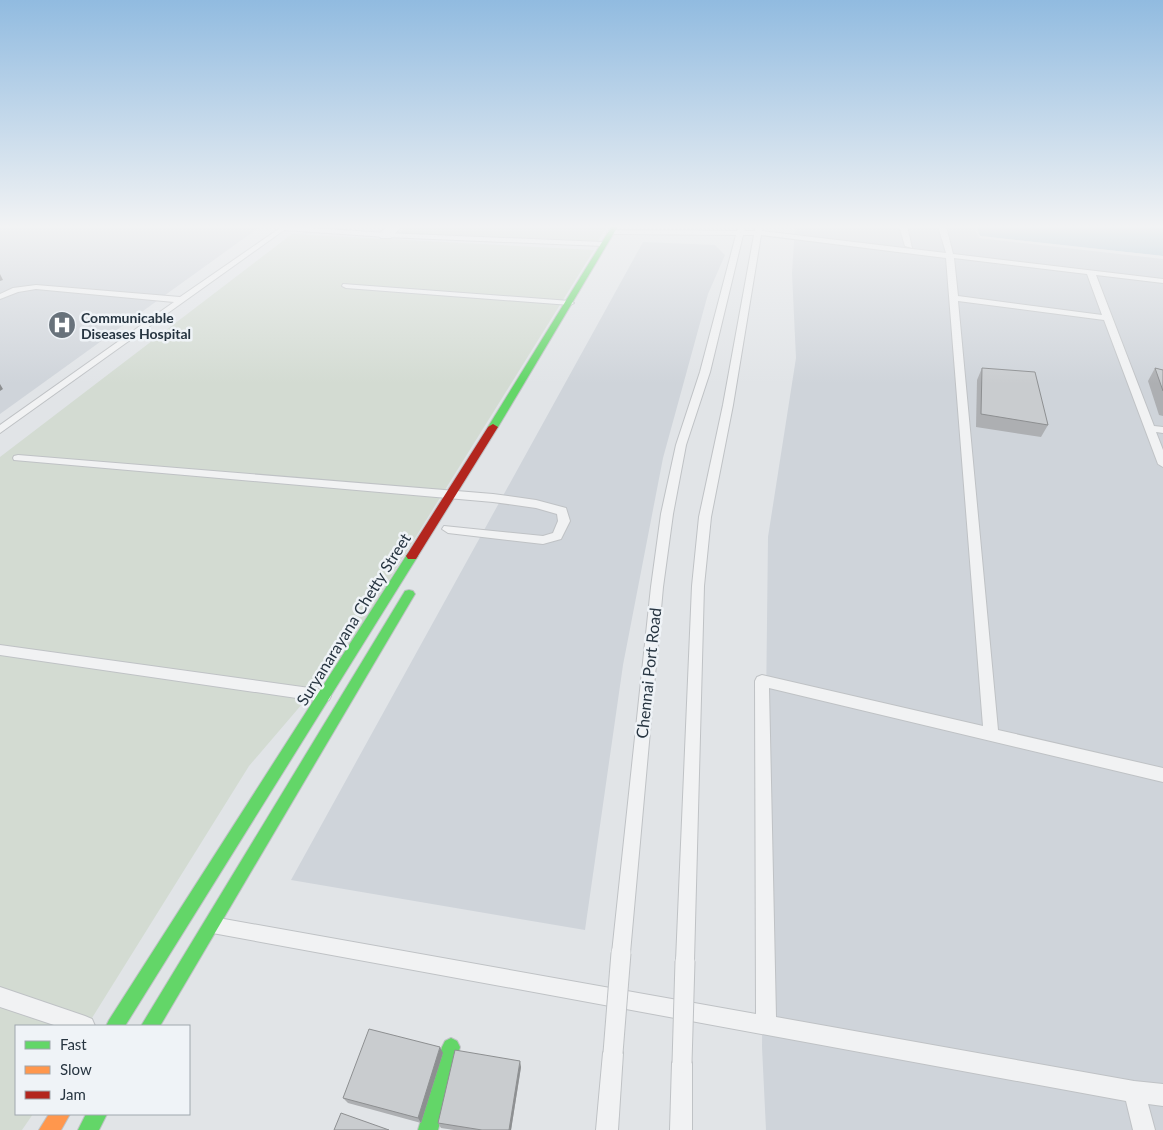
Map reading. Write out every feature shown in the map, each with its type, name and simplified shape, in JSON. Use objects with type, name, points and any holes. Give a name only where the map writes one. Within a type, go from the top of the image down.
[{"type":"main road","name":"Suryanarayana Chetty Street","points":[[116,1025],[451,494],[575,309],[589,279]]},
{"type":"main road","points":[[151,1025],[413,588]]},
{"type":"main road","points":[[428,1130],[451,1047]]},
{"type":"main road","points":[[50,1130],[59,1115]]},
{"type":"main road","points":[[88,1130],[96,1115]]},
{"type":"lane","points":[[0,430],[212,279]]},
{"type":"lane","name":"Chennai Port Road","points":[[607,1130],[621,952],[653,626],[667,514],[681,446],[705,372],[729,279]]},
{"type":"lane","points":[[681,1130],[684,961],[698,586],[704,517],[728,405],[750,279]]},
{"type":"lane","points":[[952,279],[991,734]]},
{"type":"lane","points":[[1093,279],[1163,464]]},
{"type":"lane","points":[[1146,279],[1163,281]]},
{"type":"lane","points":[[346,286],[575,309]]},
{"type":"lane","points":[[0,297],[16,290],[36,287],[182,300]]},
{"type":"lane","points":[[954,298],[1108,318]]},
{"type":"lane","points":[[1149,428],[1163,430]]},
{"type":"lane","points":[[18,458],[451,494],[552,507],[562,511],[566,517],[557,536],[543,540],[447,529]]},
{"type":"lane","points":[[0,650],[324,696]]},
{"type":"lane","points":[[766,1026],[762,681],[1163,775]]},
{"type":"lane","points":[[183,919],[211,926],[766,1026],[1134,1092],[1163,1095]]},
{"type":"lane","points":[[0,997],[82,1025]]},
{"type":"lane","points":[[1134,1092],[1144,1130]]},
{"type":"shaded area","points":[[0,279],[188,279],[0,414]]},
{"type":"shaded area","points":[[233,279],[576,279],[338,662],[249,766],[88,1025],[15,1025],[15,1115],[32,1115],[22,1130],[0,1130],[0,457]]},
{"type":"shaded area","points":[[623,279],[715,279],[708,294],[663,458],[623,665],[585,930],[291,880]]},
{"type":"shaded area","points":[[792,279],[1163,279],[1163,1130],[766,1130],[762,1047],[768,537],[796,358]]},
{"type":"building","points":[[982,368],[1035,372],[1048,425],[981,414]]},
{"type":"building","points":[[1155,368],[1163,370],[1163,391]]},
{"type":"building","points":[[369,1029],[440,1047],[418,1118],[343,1098]]},
{"type":"building","points":[[455,1050],[520,1061],[509,1130],[482,1130],[438,1123]]},
{"type":"building","points":[[341,1113],[389,1130],[334,1130]]},
{"type":"traffic: fast","points":[[493,427],[583,279]]},
{"type":"traffic: fast","points":[[116,1025],[412,556]]},
{"type":"traffic: fast","points":[[151,1025],[409,594]]},
{"type":"traffic: fast","points":[[428,1130],[451,1047]]},
{"type":"traffic: fast","points":[[88,1130],[96,1115]]},
{"type":"traffic: slow","points":[[49,1130],[59,1115]]},
{"type":"traffic: jam","points":[[412,556],[493,427]]},
{"type":"place","name":"Communicable Diseases Hospital","points":[[62,325]]}]
